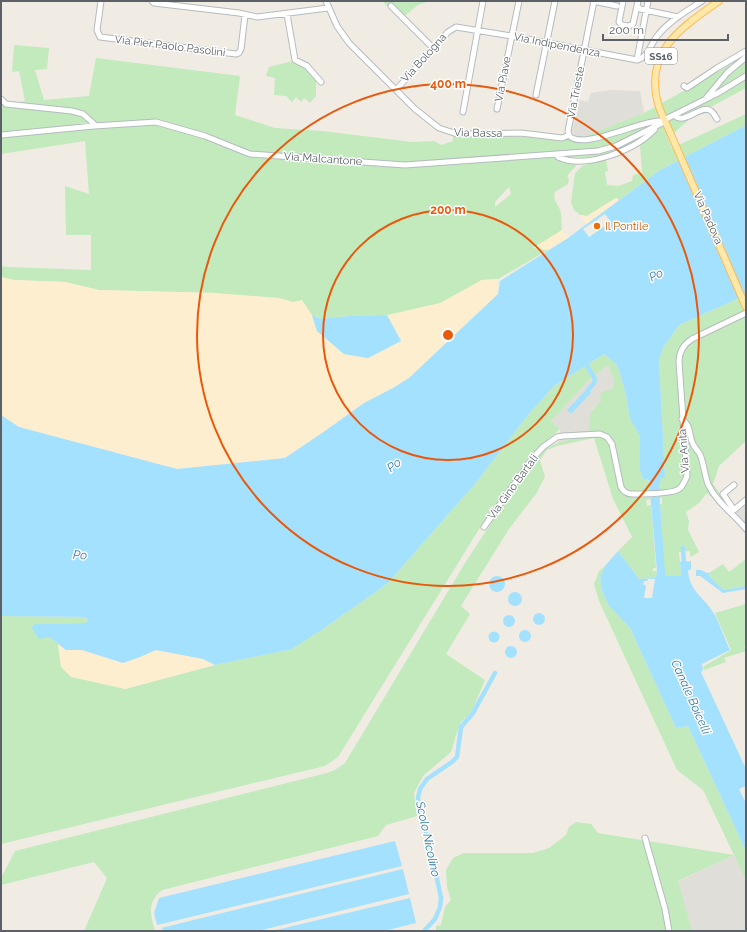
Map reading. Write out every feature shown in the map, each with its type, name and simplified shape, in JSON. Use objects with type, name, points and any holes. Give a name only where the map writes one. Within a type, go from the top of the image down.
[{"type":"main road","name":"SS16","points":[[663,121],[658,104],[655,82],[662,52],[680,30],[719,1]]},
{"type":"main road","name":"Via Padova","points":[[663,121],[669,130],[746,307]]},
{"type":"street","name":"Via Pier Paolo Pasolini","points":[[100,1],[97,30],[100,37],[236,54],[239,53],[241,49],[245,15]]},
{"type":"street","points":[[152,1],[154,3],[239,13],[257,17],[328,8]]},
{"type":"street","name":"Via Bassa","points":[[326,1],[328,8],[344,37],[422,116],[439,128],[451,133],[517,133],[562,138],[569,135],[573,139],[586,140],[638,126],[653,124]]},
{"type":"street","points":[[463,112],[483,1]]},
{"type":"street","name":"Via Piave","points":[[497,109],[519,1]]},
{"type":"street","points":[[536,95],[555,1]]},
{"type":"street","points":[[594,1],[620,3],[619,22],[625,26],[633,25],[638,7],[678,16]]},
{"type":"street","name":"Via Trieste","points":[[569,135],[568,131],[594,1]]},
{"type":"street","points":[[637,60],[648,1]]},
{"type":"street","points":[[637,60],[645,56],[659,34],[678,16],[702,1]]},
{"type":"street","points":[[391,6],[433,48]]},
{"type":"street","points":[[287,14],[295,60],[307,66],[321,82]]},
{"type":"street","name":"Via Bologna","points":[[396,90],[448,32],[454,28],[460,27],[477,30]]},
{"type":"street","name":"Via Indipendenza","points":[[477,30],[637,60]]},
{"type":"street","points":[[684,86],[687,88],[746,51]]},
{"type":"street","points":[[705,99],[727,73],[746,57]]},
{"type":"street","points":[[653,124],[662,123],[663,121],[675,116],[746,76]]},
{"type":"street","points":[[1,99],[6,104],[72,110],[88,118],[94,126]]},
{"type":"street","points":[[675,116],[677,118],[681,118],[709,109],[717,119]]},
{"type":"street","name":"Via Malcantone","points":[[1,135],[156,122],[205,136],[250,154],[405,164],[593,152],[609,149],[648,130],[653,124]]},
{"type":"street","name":"Via Malcantone","points":[[558,154],[558,157],[561,158],[580,161],[609,156],[626,149],[646,137],[655,129],[653,124]]},
{"type":"street","points":[[638,126],[646,127],[648,130]]},
{"type":"street","name":"Via Anita","points":[[563,436],[604,435],[612,444],[622,490],[630,494],[678,490],[686,480],[687,476],[679,362],[683,348],[692,339],[746,313]]},
{"type":"street","points":[[682,419],[687,423],[692,443],[701,456],[708,484],[716,496],[732,511]]},
{"type":"street","name":"Via Gino Bartali","points":[[484,527],[532,459],[551,440],[563,436]]},
{"type":"street","points":[[734,485],[723,494],[732,511],[746,529]]},
{"type":"street","points":[[732,511],[746,500]]},
{"type":"street","points":[[645,838],[665,909],[669,931]]},
{"type":"shaded area","points":[[612,90],[640,91],[644,113],[580,138],[575,135],[572,131],[580,100],[588,102],[591,93]]},
{"type":"shaded area","points":[[608,365],[614,381],[614,388],[593,408],[594,438],[581,437],[559,442],[560,429],[551,421],[589,380]]},
{"type":"shaded area","points":[[746,506],[746,526],[736,513]]},
{"type":"shaded area","points":[[734,855],[746,881],[746,931],[692,931],[677,882]]},
{"type":"green space","points":[[382,1],[430,1],[418,5],[401,19]]},
{"type":"green space","points":[[14,45],[49,48],[47,69],[35,70],[44,100],[89,96],[96,58],[240,76],[235,115],[275,128],[322,131],[412,142],[434,141],[441,145],[453,141],[453,136],[580,138],[644,113],[746,56],[746,88],[692,117],[674,133],[667,136],[672,148],[746,114],[746,125],[660,170],[619,200],[616,198],[587,216],[580,215],[574,210],[571,202],[575,173],[582,166],[606,159],[608,171],[605,172],[607,185],[618,186],[632,181],[633,175],[642,173],[640,145],[612,153],[593,156],[564,156],[575,163],[576,166],[567,176],[569,179],[568,184],[555,192],[554,198],[561,212],[562,230],[534,248],[548,250],[498,279],[481,280],[393,388],[215,293],[99,290],[65,282],[14,280],[1,277],[1,266],[91,270],[91,235],[66,235],[65,186],[89,194],[85,141],[1,154],[1,104],[25,101],[19,71],[12,72]],"holes":[[[509,187],[511,194],[495,207],[495,202]],[[313,315],[321,319],[349,316],[387,315],[401,341],[368,358]]]},
{"type":"green space","points":[[293,61],[304,67],[316,80],[316,96],[310,103],[304,98],[301,102],[296,97],[292,102],[286,96],[274,95],[275,78],[266,76],[269,67]]},
{"type":"green space","points":[[746,295],[746,441],[719,466],[713,484],[729,507],[728,508],[716,501],[707,493],[699,503],[686,512],[689,521],[688,530],[699,552],[690,557],[690,551],[679,552],[681,575],[666,576],[664,570],[660,504],[662,504],[662,498],[659,498],[661,478],[665,478],[659,360],[663,348],[679,325]]},
{"type":"green space","points":[[604,354],[616,364],[619,370],[626,395],[630,419],[640,436],[640,470],[643,479],[647,479],[650,489],[651,499],[646,500],[647,506],[651,505],[656,568],[653,568],[653,571],[657,571],[656,578],[639,579],[618,551],[632,537],[613,499],[594,438],[557,446],[547,450],[540,460],[545,477],[536,494],[509,529],[461,606],[470,614],[446,654],[485,680],[472,711],[461,722],[451,752],[423,776],[414,793],[417,816],[386,825],[378,836],[162,890],[154,899],[151,909],[155,931],[84,931],[107,878],[94,862],[1,885],[1,878],[15,851],[327,773],[335,770],[345,763],[465,563],[520,479],[545,449],[559,442],[581,437],[593,438],[590,435],[591,413],[601,401],[600,397],[602,392],[614,388],[614,381],[608,365],[589,380],[551,421],[560,429],[530,456],[481,526],[338,757],[325,766],[1,844],[1,616],[85,617],[88,620],[86,623],[36,624],[58,644],[61,667],[125,689],[215,665],[292,649],[387,584],[475,484],[528,415],[554,386]]},
{"type":"green space","points":[[746,559],[746,586],[724,590],[711,578],[709,573],[723,564],[729,572]]},
{"type":"green space","points":[[605,566],[600,578],[602,591],[609,606],[630,628],[676,728],[688,726],[746,851],[746,881],[703,790],[677,770],[599,601],[594,584],[599,571]]},
{"type":"green space","points":[[746,604],[746,646],[744,647],[746,651],[724,658],[726,662],[704,670],[703,667],[731,650],[715,613]]},
{"type":"green space","points":[[576,822],[591,824],[598,833],[734,855],[678,881],[692,931],[436,931],[436,926],[441,925],[445,907],[451,900],[447,887],[446,870],[453,858],[464,853],[533,853],[549,848],[566,835],[569,827]]},
{"type":"sand","points":[[616,198],[619,200],[587,224],[580,215],[587,216]]},
{"type":"sand","points":[[562,230],[568,238],[548,250],[533,248]]},
{"type":"sand","points":[[1,277],[14,280],[65,282],[99,290],[216,293],[279,298],[293,302],[302,300],[312,315],[317,331],[344,354],[368,358],[401,341],[387,315],[440,303],[482,280],[498,279],[498,294],[409,378],[364,403],[284,458],[177,469],[19,427],[1,415]]},
{"type":"sand","points":[[58,644],[66,650],[82,650],[123,663],[156,650],[203,659],[215,665],[125,689],[71,677],[61,667]]},
{"type":"water","points":[[746,125],[746,295],[679,325],[663,348],[659,360],[665,478],[661,478],[659,488],[666,576],[681,575],[680,562],[691,561],[691,569],[688,571],[691,584],[713,612],[730,650],[702,664],[703,670],[701,672],[746,769],[746,786],[739,789],[746,803],[746,851],[688,726],[676,728],[630,628],[609,606],[602,591],[600,578],[605,566],[618,551],[639,579],[656,578],[657,571],[649,481],[647,479],[643,479],[640,470],[640,436],[630,419],[626,395],[619,370],[616,364],[604,354],[554,386],[528,415],[475,484],[387,584],[292,649],[215,665],[203,659],[156,650],[123,663],[82,650],[66,650],[49,637],[39,639],[31,627],[36,624],[86,623],[88,620],[85,617],[1,616],[1,415],[19,427],[177,469],[285,458],[364,403],[409,378],[498,294],[500,281],[568,238],[660,170]]},
{"type":"water","points":[[312,315],[321,319],[349,316],[387,315],[401,341],[368,358],[344,354],[317,331]]},
{"type":"water","points":[[587,389],[591,393],[571,414],[567,410]]},
{"type":"water","points":[[696,570],[708,572],[711,578],[724,590],[746,586],[746,589],[723,593],[700,576],[696,576]]},
{"type":"water","points":[[497,576],[503,578],[505,584],[503,590],[497,592],[491,590],[489,584],[491,578]]},
{"type":"water","points":[[512,592],[518,592],[522,596],[522,602],[518,606],[512,606],[508,602],[508,596]]},
{"type":"water","points":[[539,613],[543,615],[545,619],[543,623],[539,625],[535,623],[533,619],[535,615]]},
{"type":"water","points":[[507,615],[511,615],[515,621],[511,627],[507,627],[503,623],[503,619]]},
{"type":"water","points":[[525,630],[529,632],[531,636],[529,640],[525,642],[521,640],[519,636],[521,632]]},
{"type":"water","points":[[494,631],[498,633],[500,637],[498,641],[494,643],[490,641],[488,637],[490,633]]},
{"type":"water","points":[[511,646],[515,648],[517,652],[515,656],[511,658],[507,656],[505,652],[507,648]]},
{"type":"water","points":[[395,841],[402,866],[157,925],[154,913],[159,898]]},
{"type":"water","points":[[403,869],[409,894],[258,931],[165,931],[161,928]]},
{"type":"water","points":[[410,898],[416,923],[384,931],[272,931]]},
{"type":"pier","points":[[605,214],[611,222],[589,237],[583,229]]},
{"type":"pier","points":[[648,579],[655,579],[652,598],[644,598],[646,585],[643,585],[644,581],[647,581]]},
{"type":"waterway","points":[[584,361],[595,379],[594,383],[588,390]]},
{"type":"waterway","points":[[683,548],[684,567]]},
{"type":"waterway","name":"Scolo Nicolino","points":[[424,931],[435,919],[440,907],[441,898],[419,806],[418,798],[420,789],[427,779],[457,757],[461,727],[473,713],[495,673]]},
{"type":"place","name":"Il Pontile","points":[[597,226]]},
{"type":"water label","name":"Po","points":[[656,275]]},
{"type":"water label","name":"Po","points":[[394,465]]},
{"type":"water label","name":"Po","points":[[80,555]]},
{"type":"water label","name":"Canale Boicelli","points":[[691,697]]}]
